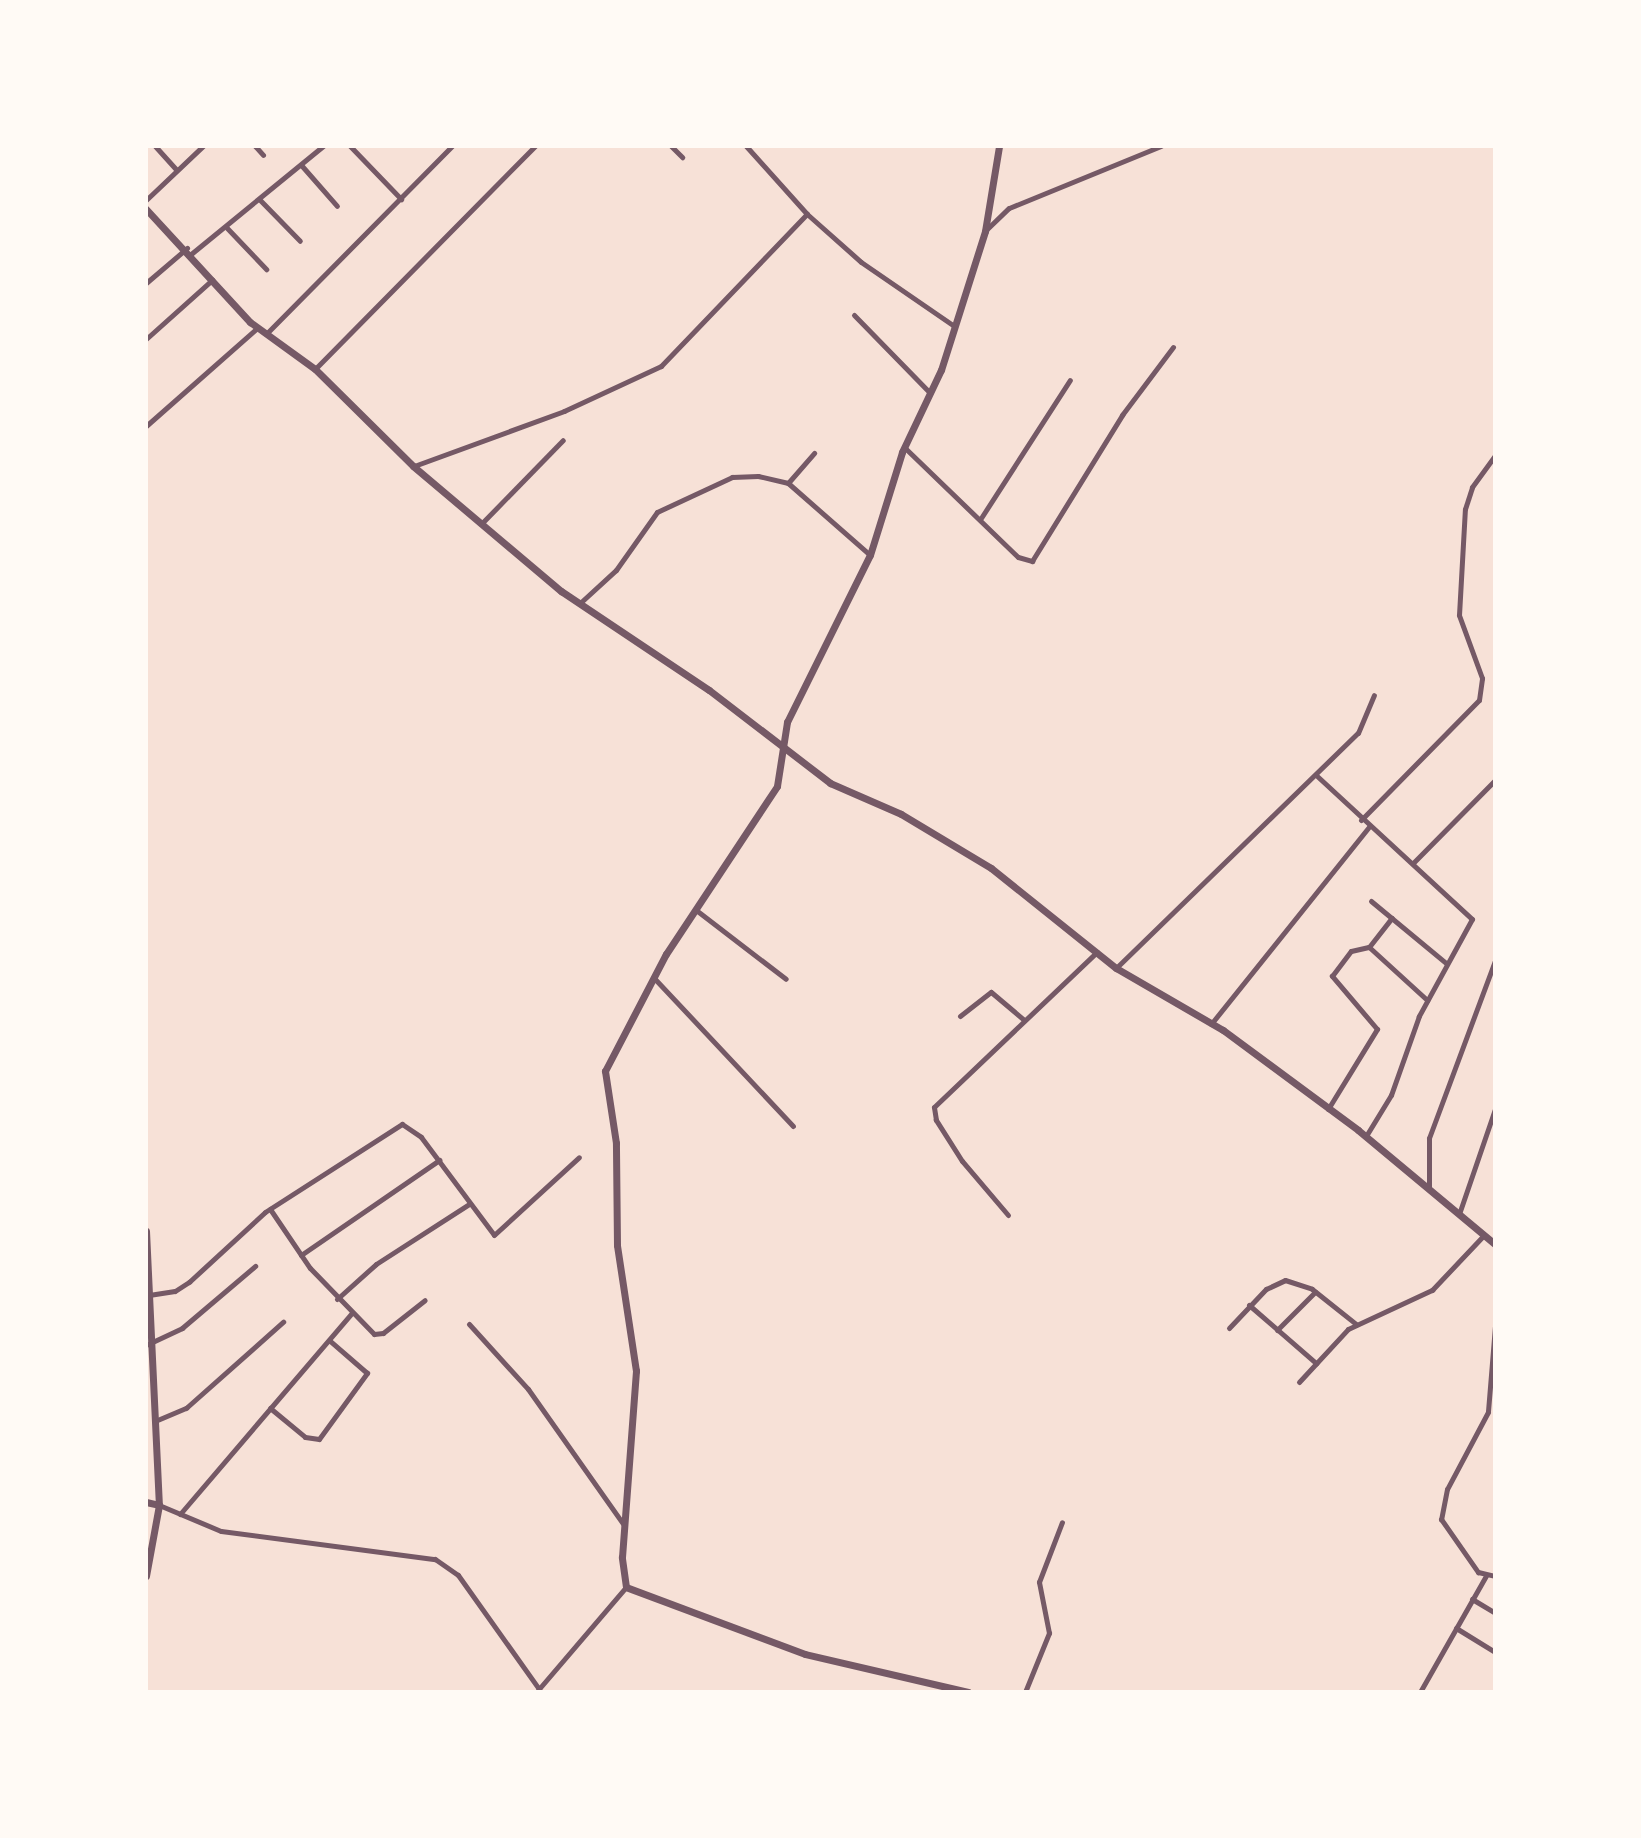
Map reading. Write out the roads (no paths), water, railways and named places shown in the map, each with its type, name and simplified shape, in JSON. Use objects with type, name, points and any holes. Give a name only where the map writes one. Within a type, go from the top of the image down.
[{"type":"street","points":[[155,146],[176,169]]},
{"type":"street","points":[[146,200],[203,146]]},
{"type":"street","points":[[255,146],[263,155]]},
{"type":"street","points":[[146,283],[227,228],[323,146]]},
{"type":"street","points":[[350,146],[401,199]]},
{"type":"street","points":[[266,334],[452,146]]},
{"type":"street","points":[[315,369],[535,146]]},
{"type":"street","points":[[671,146],[682,157]]},
{"type":"street","points":[[746,146],[807,214],[861,262],[955,327]]},
{"type":"street","points":[[146,1502],[221,1531],[435,1559],[458,1575],[538,1691],[626,1587],[625,1526],[636,1371],[617,1245],[616,1143],[605,1071],[653,977],[777,786],[780,745],[870,555],[904,447],[930,394],[955,327],[985,231],[999,146]]},
{"type":"street","points":[[985,231],[1009,208],[1161,146]]},
{"type":"street","points":[[302,166],[337,206]]},
{"type":"street","points":[[260,200],[300,241]]},
{"type":"street","points":[[146,209],[189,251],[257,328],[315,369],[413,466],[580,603],[830,783],[901,814],[991,868],[1116,968],[1211,1024],[1328,1109],[1495,1244]]},
{"type":"street","points":[[413,466],[564,411],[661,366],[807,214]]},
{"type":"street","points":[[227,228],[266,269]]},
{"type":"street","points":[[146,339],[213,280]]},
{"type":"street","points":[[854,315],[930,394]]},
{"type":"street","points":[[146,426],[257,328]]},
{"type":"street","points":[[904,447],[1018,557],[1032,561],[1122,415],[1173,347]]},
{"type":"street","points":[[981,518],[1070,380]]},
{"type":"street","points":[[481,524],[563,440]]},
{"type":"street","points":[[788,483],[814,453]]},
{"type":"street","points":[[1361,820],[1479,700],[1482,678],[1459,615],[1465,509],[1472,487],[1495,455]]},
{"type":"street","points":[[580,603],[623,562],[646,521],[674,500],[732,477],[758,476],[788,483],[870,555]]},
{"type":"street","points":[[1116,968],[1358,733],[1374,695]]},
{"type":"street","points":[[1317,776],[1361,820],[1471,913],[1469,927],[1427,1000],[1391,1095],[1365,1137]]},
{"type":"street","points":[[1413,863],[1495,780]]},
{"type":"street","points":[[1211,1024],[1369,827]]},
{"type":"street","points":[[1371,901],[1446,963]]},
{"type":"street","points":[[696,910],[786,979]]},
{"type":"street","points":[[1369,947],[1392,918]]},
{"type":"street","points":[[1328,1109],[1377,1029],[1332,976],[1356,947],[1369,947],[1427,1000]]},
{"type":"street","points":[[1008,1215],[962,1161],[936,1120],[934,1107],[1023,1019],[1097,952]]},
{"type":"street","points":[[1429,1189],[1429,1138],[1495,961]]},
{"type":"street","points":[[653,977],[793,1126]]},
{"type":"street","points":[[960,1016],[991,992],[1023,1019]]},
{"type":"street","points":[[1459,1214],[1495,1109]]},
{"type":"street","points":[[148,1295],[175,1291],[189,1282],[270,1209],[402,1124],[413,1127],[487,1231],[498,1233],[579,1157]]},
{"type":"street","points":[[301,1255],[439,1160]]},
{"type":"street","points":[[337,1299],[376,1264],[469,1204]]},
{"type":"street","points":[[270,1209],[301,1255],[337,1299],[374,1334],[383,1333],[425,1300]]},
{"type":"street","points":[[146,1231],[148,1344],[159,1505],[146,1576]]},
{"type":"street","points":[[1299,1382],[1356,1324],[1420,1301],[1484,1235]]},
{"type":"street","points":[[148,1344],[182,1328],[255,1266]]},
{"type":"street","points":[[1229,1328],[1249,1305],[1285,1280],[1315,1292],[1356,1324]]},
{"type":"street","points":[[1277,1330],[1315,1292]]},
{"type":"street","points":[[1249,1305],[1316,1363]]},
{"type":"street","points":[[180,1514],[351,1314]]},
{"type":"street","points":[[155,1421],[186,1408],[283,1322]]},
{"type":"street","points":[[469,1324],[536,1399],[625,1526]]},
{"type":"street","points":[[1495,1326],[1488,1412],[1447,1489],[1441,1519],[1471,1563],[1486,1576],[1495,1576]]},
{"type":"street","points":[[270,1408],[305,1437],[319,1439],[367,1373],[330,1341]]},
{"type":"street","points":[[146,1478],[158,1478]]},
{"type":"street","points":[[1025,1692],[1049,1633],[1039,1582],[1062,1522]]},
{"type":"street","points":[[1420,1692],[1486,1576]]},
{"type":"street","points":[[626,1587],[792,1650],[964,1691]]},
{"type":"street","points":[[1472,1599],[1495,1613]]},
{"type":"street","points":[[1456,1628],[1495,1652]]}]
